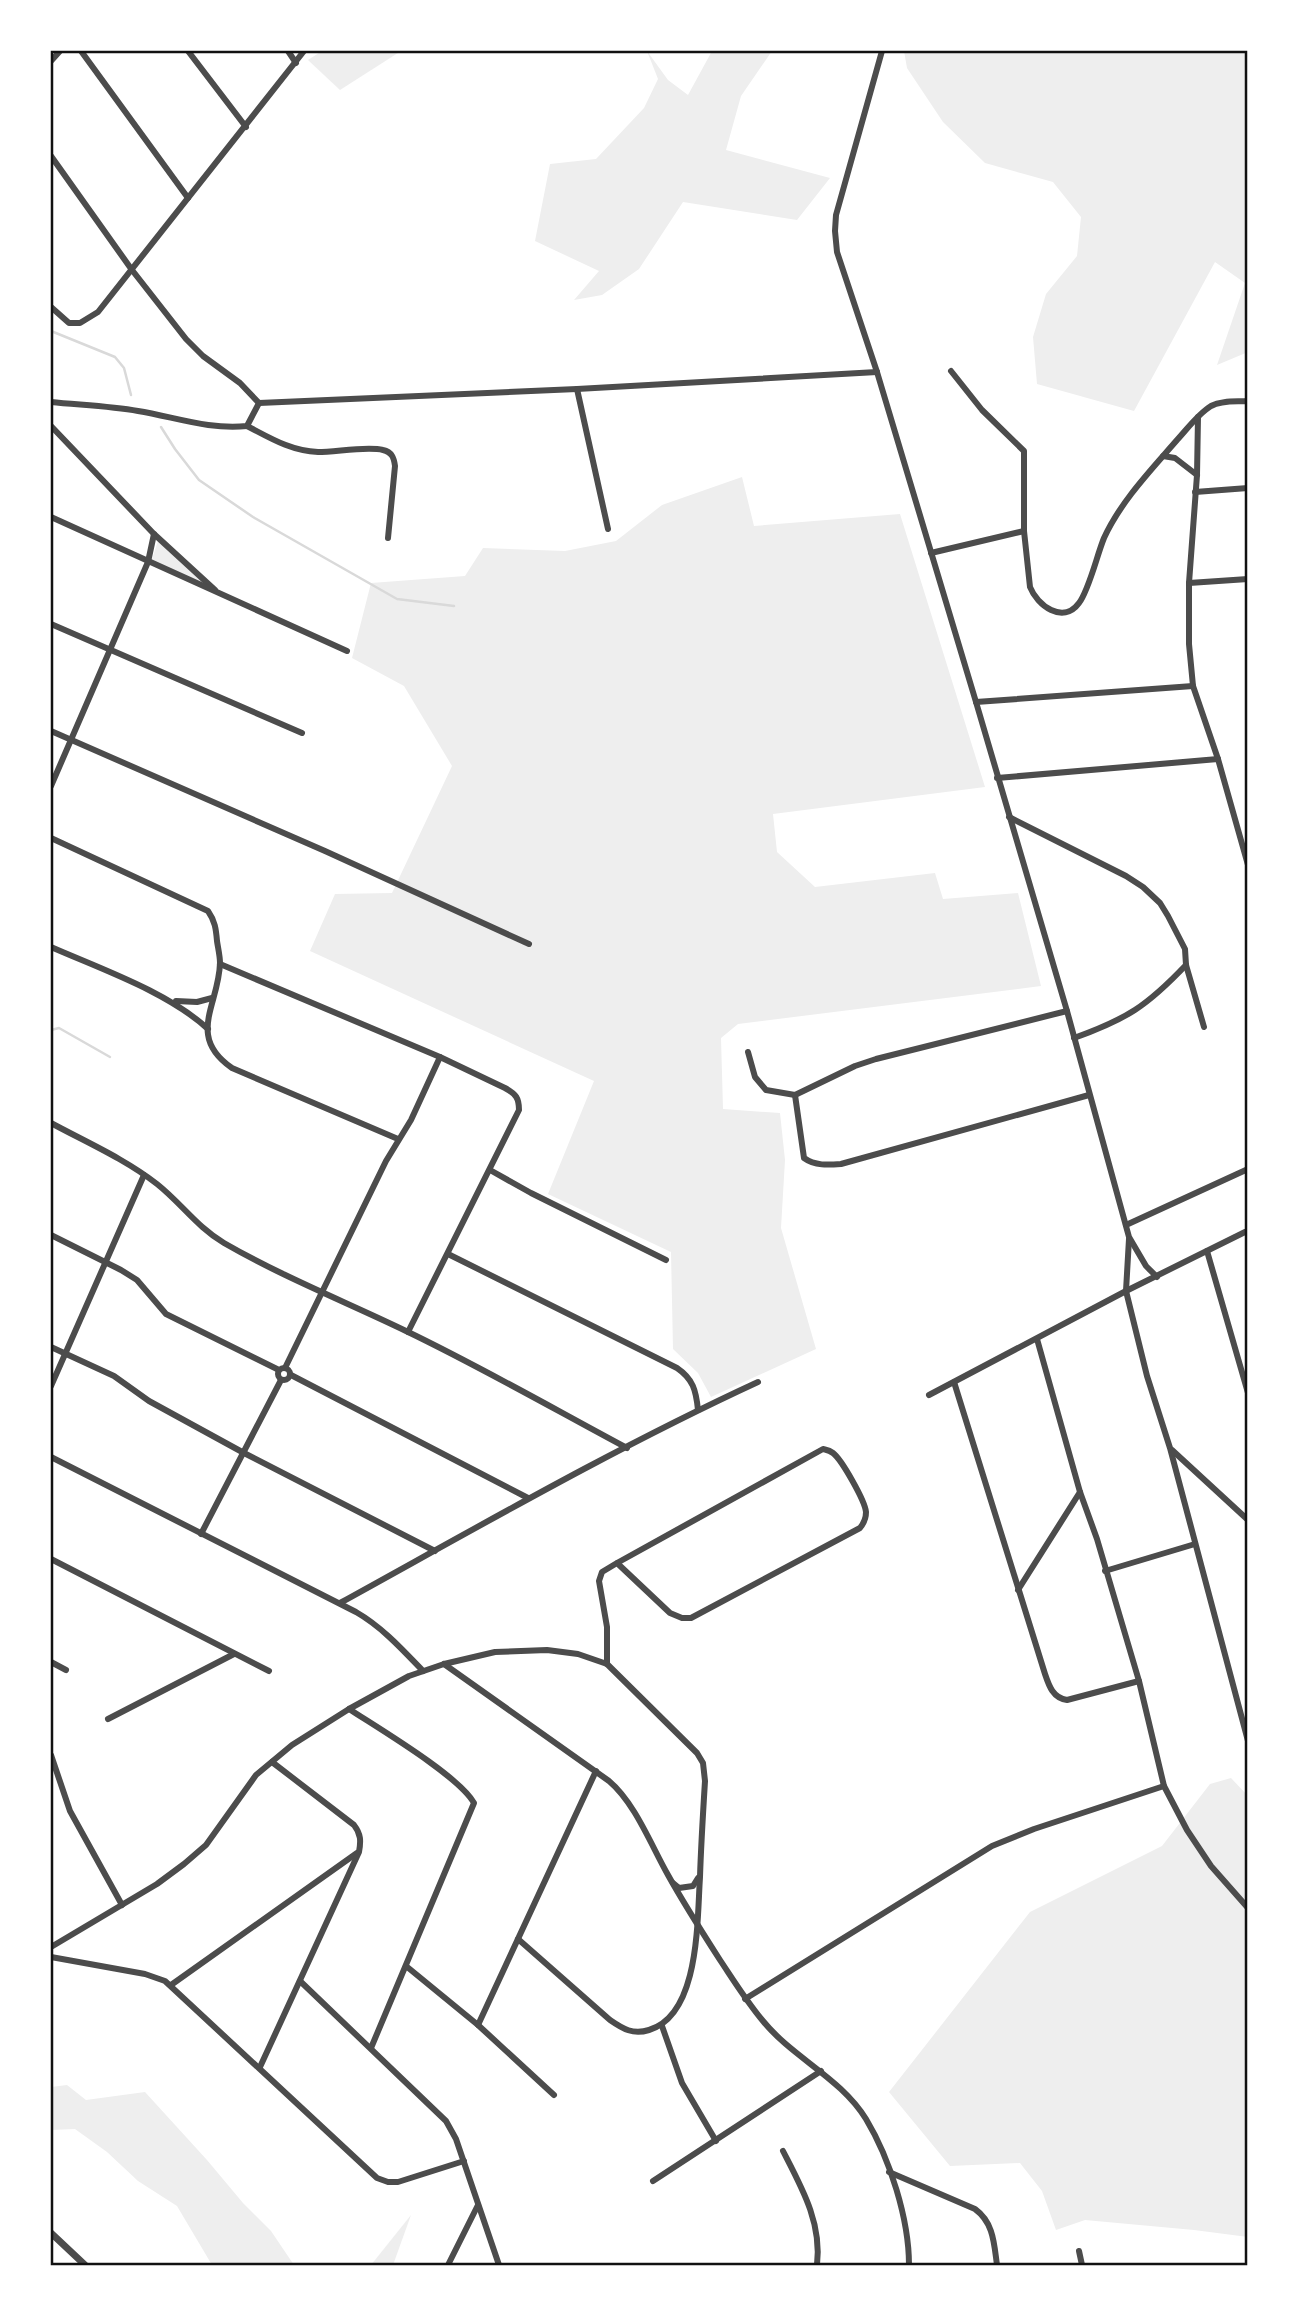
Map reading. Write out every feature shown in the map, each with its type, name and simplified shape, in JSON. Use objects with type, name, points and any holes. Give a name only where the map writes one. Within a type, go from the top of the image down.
[{"type":"street","points":[[51,61],[60,51]]},
{"type":"street","points":[[82,51],[188,198]]},
{"type":"street","points":[[188,51],[246,127]]},
{"type":"street","points":[[288,51],[296,63]]},
{"type":"street","points":[[51,307],[69,323],[80,323],[90,318],[132,270],[304,51]]},
{"type":"street","points":[[882,51],[836,215],[837,252],[877,372],[976,702],[1067,1011],[1129,1237],[1140,1257],[1157,1277]]},
{"type":"street","points":[[51,156],[132,270],[186,339],[203,356],[246,388],[259,403]]},
{"type":"street","points":[[951,371],[982,410],[1024,451],[1024,531],[1030,587],[1043,606],[1050,610],[1066,612],[1079,603],[1113,522],[1163,456],[1198,417],[1216,404],[1248,401]]},
{"type":"street","points":[[259,403],[877,372]]},
{"type":"street","points":[[577,389],[608,529]]},
{"type":"street","points":[[51,402],[139,411],[180,421],[232,428],[247,426],[288,447],[302,450],[389,452],[394,459],[388,538]]},
{"type":"street","points":[[247,426],[259,403]]},
{"type":"street","points":[[1198,417],[1197,475],[1189,583],[1189,643],[1193,686],[1218,759],[1248,865]]},
{"type":"street","points":[[51,426],[154,534],[219,594]]},
{"type":"street","points":[[1163,456],[1175,458],[1197,475]]},
{"type":"street","points":[[1195,492],[1248,488]]},
{"type":"street","points":[[51,517],[347,650]]},
{"type":"street","points":[[931,553],[1024,531]]},
{"type":"street","points":[[51,786],[148,562],[154,534]]},
{"type":"street","points":[[1189,583],[1248,579]]},
{"type":"street","points":[[51,624],[302,733]]},
{"type":"street","points":[[976,702],[1193,686]]},
{"type":"street","points":[[51,731],[529,944]]},
{"type":"street","points":[[998,778],[1218,759]]},
{"type":"street","points":[[1009,817],[1126,876],[1160,903],[1185,949],[1186,965],[1204,1027]]},
{"type":"street","points":[[51,838],[208,911],[216,926],[220,964],[208,1029],[209,1042],[215,1054],[232,1068],[398,1139]]},
{"type":"street","points":[[51,947],[171,1001],[208,1029]]},
{"type":"street","points":[[220,964],[440,1057],[505,1088],[519,1099],[519,1110],[408,1332]]},
{"type":"street","points":[[1073,1038],[1130,1015],[1154,997],[1186,965]]},
{"type":"street","points":[[171,1001],[197,1002],[212,998]]},
{"type":"street","points":[[748,1052],[755,1077],[766,1090],[795,1095],[855,1066],[876,1059],[1067,1011]]},
{"type":"street","points":[[281,1380],[278,1374],[323,1293],[440,1057]]},
{"type":"street","points":[[795,1095],[804,1157],[815,1164],[827,1165],[841,1164],[1089,1095]]},
{"type":"street","points":[[51,1123],[144,1175],[168,1194],[208,1234],[323,1293],[408,1332],[627,1448]]},
{"type":"street","points":[[1126,1225],[1248,1169]]},
{"type":"street","points":[[490,1170],[531,1194],[666,1260]]},
{"type":"street","points":[[51,1385],[144,1175]]},
{"type":"street","points":[[929,1395],[1126,1291],[1245,1232]]},
{"type":"street","points":[[51,1235],[139,1282],[166,1314],[290,1371],[291,1375],[528,1498]]},
{"type":"street","points":[[1129,1237],[1126,1291],[1248,1741]]},
{"type":"street","points":[[1207,1251],[1248,1392]]},
{"type":"street","points":[[448,1254],[677,1368],[689,1376],[693,1383],[698,1410]]},
{"type":"street","points":[[1037,1339],[1080,1492],[1139,1681],[1164,1786],[1187,1830],[1211,1866],[1248,1908]]},
{"type":"street","points":[[51,1347],[114,1376],[149,1401],[244,1453],[435,1551]]},
{"type":"street","points":[[281,1380],[287,1380],[291,1375]]},
{"type":"street","points":[[201,1534],[281,1380]]},
{"type":"street","points":[[340,1603],[528,1498],[758,1382]]},
{"type":"street","points":[[954,1382],[1018,1590],[1054,1695],[1068,1700],[1139,1681]]},
{"type":"street","points":[[1170,1448],[1248,1520]]},
{"type":"street","points":[[607,1664],[607,1627],[599,1581],[602,1572],[617,1563],[822,1450],[832,1452],[836,1456],[866,1511],[864,1523],[860,1528],[691,1618],[675,1617],[617,1563]]},
{"type":"street","points":[[51,1457],[340,1603],[380,1628],[423,1671]]},
{"type":"street","points":[[1018,1590],[1080,1492]]},
{"type":"street","points":[[1105,1571],[1195,1544]]},
{"type":"street","points":[[51,1559],[269,1671]]},
{"type":"street","points":[[51,1947],[157,1884],[205,1845],[256,1774],[292,1745],[349,1709],[423,1671],[444,1664],[495,1653],[547,1650],[578,1654],[607,1664],[698,1753],[703,1763],[705,1781],[695,1953],[688,1982],[676,2009],[662,2026],[644,2032],[632,2032],[622,2029],[518,1939]]},
{"type":"street","points":[[108,1719],[234,1654]]},
{"type":"street","points":[[51,1662],[66,1670]]},
{"type":"street","points":[[444,1664],[596,1771],[617,1787],[625,1797],[697,1925],[745,1999],[784,2044],[821,2071],[865,2118],[877,2140],[904,2220],[909,2265]]},
{"type":"street","points":[[349,1709],[438,1769],[467,1793],[474,1803],[371,2048]]},
{"type":"street","points":[[51,1755],[70,1811],[122,1905]]},
{"type":"street","points":[[260,2067],[359,1852],[360,1835],[354,1825],[272,1762]]},
{"type":"street","points":[[478,2025],[596,1771]]},
{"type":"street","points":[[745,1999],[992,1846],[1034,1829],[1164,1786]]},
{"type":"street","points":[[171,1985],[359,1852]]},
{"type":"street","points":[[672,1882],[679,1888],[693,1886],[700,1875]]},
{"type":"street","points":[[51,1957],[145,1974],[171,1985],[377,2178],[398,2182],[464,2161]]},
{"type":"street","points":[[406,1966],[478,2025],[554,2095]]},
{"type":"street","points":[[300,1981],[446,2121],[456,2139],[499,2265]]},
{"type":"street","points":[[662,2026],[682,2083],[716,2141]]},
{"type":"street","points":[[653,2182],[821,2071]]},
{"type":"street","points":[[783,2151],[803,2189],[815,2221],[818,2236],[817,2265]]},
{"type":"street","points":[[889,2172],[982,2214],[990,2228],[997,2265]]},
{"type":"street","points":[[448,2265],[478,2204]]},
{"type":"street","points":[[51,2233],[85,2265]]},
{"type":"street","points":[[1079,2251],[1082,2265]]},
{"type":"shaded area","points":[[322,51],[401,51],[340,90],[308,60]]},
{"type":"shaded area","points":[[647,51],[668,80],[688,95],[712,51],[772,51],[741,96],[726,150],[830,178],[797,220],[683,202],[639,269],[602,295],[574,300],[599,271],[535,241],[550,164],[596,159],[644,108],[658,79]]},
{"type":"shaded area","points":[[904,51],[1248,51],[1248,352],[1217,365],[1245,283],[1215,262],[1134,411],[1037,384],[1033,337],[1046,294],[1077,256],[1081,217],[1053,182],[985,163],[943,122],[907,68]]},
{"type":"shaded area","points":[[742,477],[754,526],[900,514],[985,787],[773,814],[777,852],[815,887],[935,873],[943,899],[1018,893],[1041,986],[738,1024],[721,1038],[723,1109],[780,1113],[785,1160],[781,1228],[816,1349],[711,1397],[698,1373],[673,1349],[671,1252],[548,1194],[594,1081],[310,951],[335,894],[392,893],[452,766],[404,686],[352,658],[371,583],[465,576],[483,548],[565,551],[616,541],[662,505]]},
{"type":"shaded area","points":[[158,541],[216,592],[151,562]]},
{"type":"shaded area","points":[[1231,1778],[1248,1796],[1248,2237],[1085,2220],[1056,2230],[1042,2191],[1020,2163],[950,2166],[889,2092],[1030,1912],[1162,1846],[1210,1784]]},
{"type":"shaded area","points":[[67,2085],[86,2100],[145,2092],[271,2231],[294,2265],[212,2265],[177,2206],[138,2181],[107,2152],[75,2129],[51,2130],[51,2087]]},
{"type":"shaded area","points":[[411,2215],[393,2265],[371,2265]]},
{"type":"waterway","points":[[51,331],[115,357],[124,368],[131,395]]},
{"type":"waterway","points":[[161,427],[199,480],[253,517],[397,599],[454,606]]},
{"type":"waterway","points":[[51,1030],[59,1028],[110,1057]]}]
